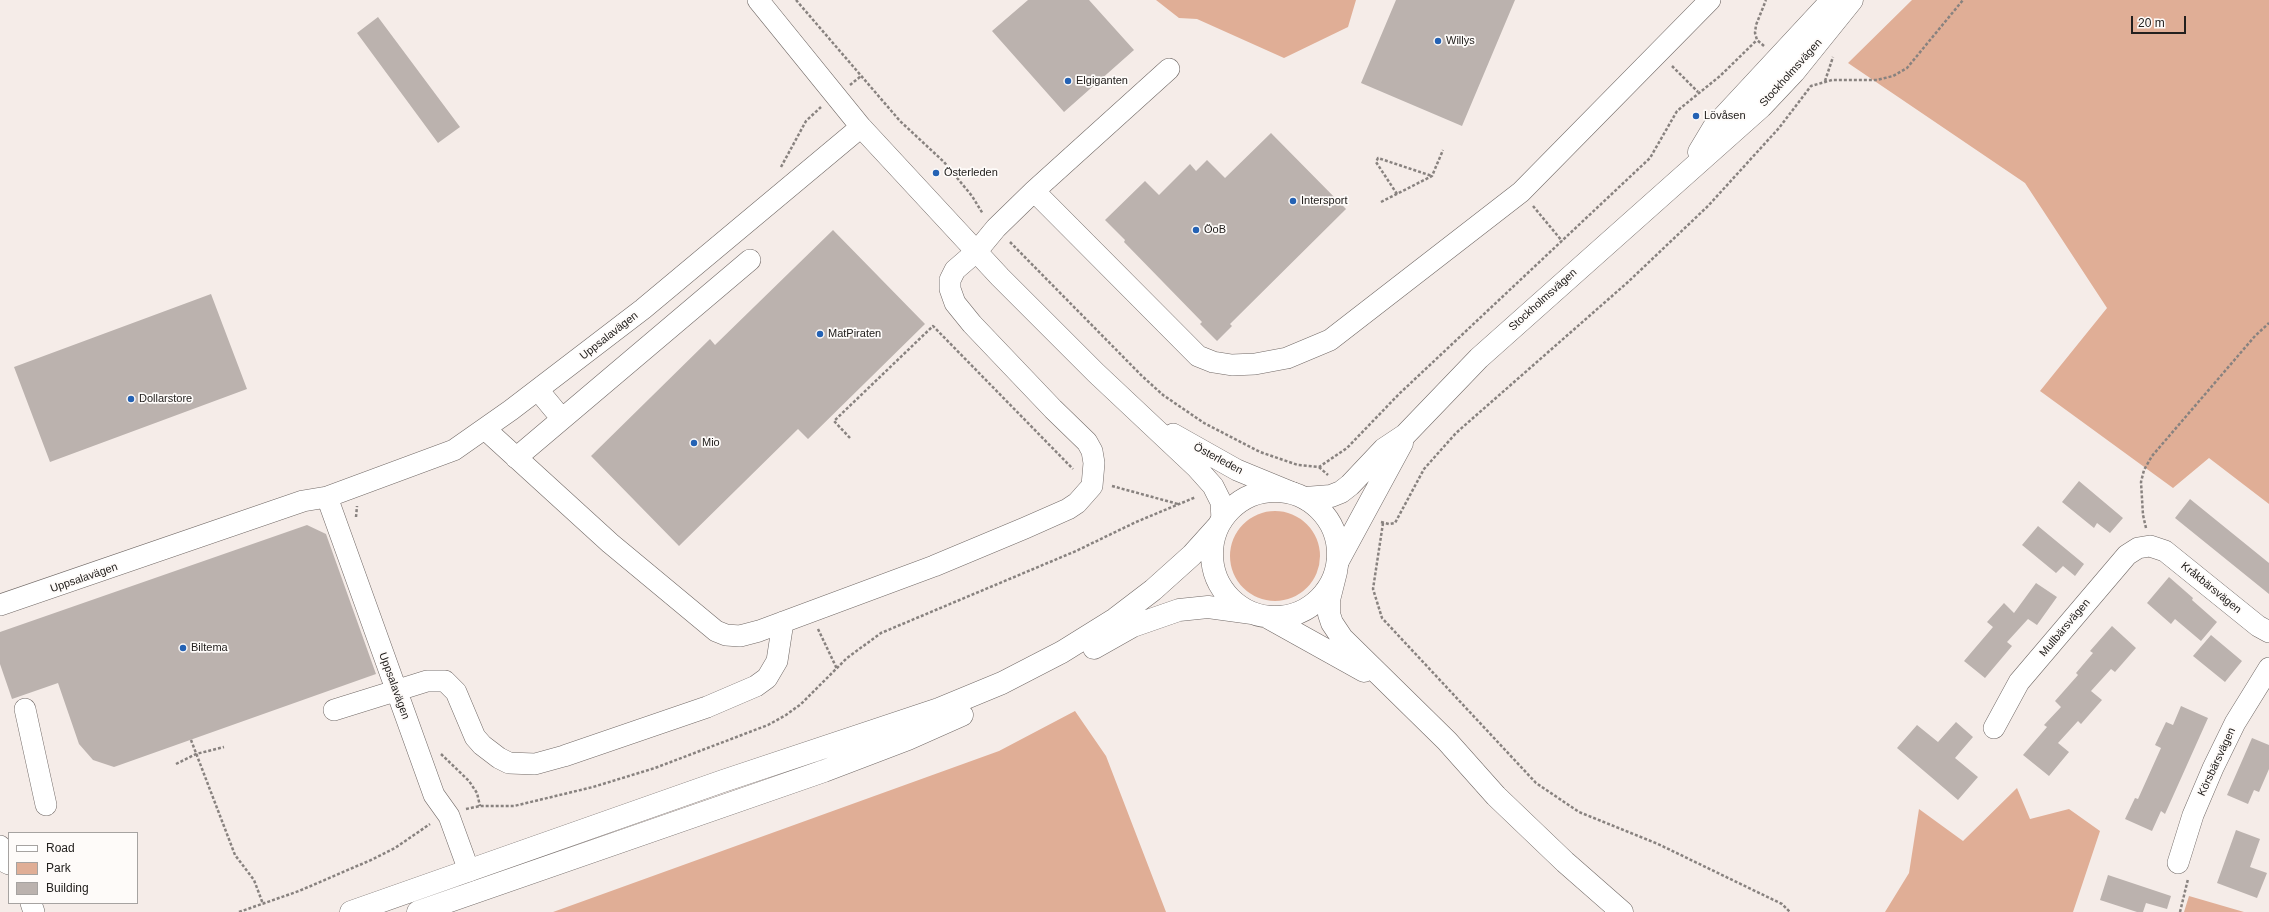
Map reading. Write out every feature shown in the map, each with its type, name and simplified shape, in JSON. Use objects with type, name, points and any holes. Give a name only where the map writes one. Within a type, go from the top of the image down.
[{"type":"main road","name":"Stockholmsvägen","points":[[1688,170],[1714,127],[1832,0]]},
{"type":"main road","name":"Stockholmsvägen","points":[[1299,496],[1331,496],[1341,492],[1350,485],[1384,449],[1405,435],[1479,358],[1688,170],[1761,107],[1794,72],[1852,0]]},
{"type":"main road","name":"Stockholmsvägen","points":[[1337,567],[1405,435]]},
{"type":"main road","points":[[351,912],[723,781],[939,709],[1002,683],[1062,652],[1119,615],[1153,590],[1192,555],[1233,506],[1255,494],[1280,491],[1299,496],[1315,505],[1330,522],[1338,549],[1337,567],[1329,600],[1332,623],[1342,638],[1386,683],[1447,741],[1496,796],[1565,862],[1622,912]]},
{"type":"main road","points":[[1220,522],[1212,546],[1213,567],[1216,578],[1228,597],[1238,606],[1259,615],[1386,683]]},
{"type":"main road","points":[[418,912],[824,771],[908,739],[1027,684],[1133,626],[1155,618],[1196,607],[1259,615],[1291,616],[1314,605],[1330,586],[1337,567]]},
{"type":"main road","points":[[469,871],[476,892]]},
{"type":"street","name":"Österleden","points":[[758,0],[861,127],[977,251],[1096,373],[1145,418],[1213,486],[1221,502],[1220,522]]},
{"type":"street","points":[[1034,191],[1198,356],[1213,362],[1232,365],[1255,364],[1287,358],[1330,340],[1521,192],[1710,0]]},
{"type":"street","points":[[485,429],[610,544],[716,631],[726,635],[740,636],[783,622],[934,566],[1068,509],[1085,495],[1092,486],[1094,463],[1092,451],[1087,442],[1053,409],[954,303],[950,289],[950,280],[955,270],[977,251],[996,228],[1034,191],[1169,69]]},
{"type":"street","name":"Uppsalavägen","points":[[0,605],[303,501],[326,497],[454,450],[538,390],[643,309],[861,127]]},
{"type":"street","points":[[516,458],[750,260]]},
{"type":"street","points":[[643,309],[661,335]]},
{"type":"street","points":[[538,390],[562,419]]},
{"type":"street","name":"Österleden","points":[[1145,418],[1237,470],[1299,496]]},
{"type":"street","name":"Uppsalavägen","points":[[326,497],[434,795],[449,816],[469,871]]},
{"type":"street","name":"Kråkbärsvägen","points":[[2151,547],[2165,551],[2258,626],[2269,632]]},
{"type":"street","name":"Mullbärsvägen","points":[[1994,728],[2019,682],[2127,556],[2138,548],[2151,547]]},
{"type":"street","points":[[334,710],[396,692],[426,681],[445,682],[456,692],[475,737],[482,745],[509,763],[535,764],[564,756],[707,707],[756,686],[767,678],[777,661],[783,622]]},
{"type":"street","name":"Körsbärsvägen","points":[[2178,863],[2193,815],[2213,768],[2235,723],[2269,668]]},
{"type":"street","points":[[25,709],[46,805]]},
{"type":"path","points":[[796,0],[900,121],[944,162],[996,228],[1142,376],[1163,395],[1204,423],[1228,437],[1260,452],[1309,467],[1319,467],[1347,448],[1399,394],[1650,158],[1659,144],[1670,119],[1677,110],[1720,76],[1757,40],[1756,25],[1766,0]]},
{"type":"path","points":[[1790,912],[1782,904],[1658,844],[1579,812],[1536,783],[1382,618],[1373,589],[1383,524],[1395,523],[1424,469],[1439,450],[1488,404],[1666,247],[1738,173],[1779,128],[1811,86],[1825,81],[1849,79],[1877,80],[1893,76],[1907,68],[1963,0]]},
{"type":"path","points":[[1825,81],[1835,51]]},
{"type":"path","points":[[1658,52],[1698,92]]},
{"type":"path","points":[[780,169],[806,121],[861,76]]},
{"type":"path","points":[[1381,202],[1432,176],[1443,150]]},
{"type":"path","points":[[1396,194],[1376,162],[1378,158],[1432,176]]},
{"type":"path","points":[[1521,192],[1562,241]]},
{"type":"path","points":[[2151,547],[2143,515],[2141,495],[2144,470],[2163,442],[2269,323]]},
{"type":"path","points":[[850,438],[834,421],[932,326],[1078,473],[1093,481],[1178,504]]},
{"type":"path","points":[[357,486],[361,495],[356,516],[358,523]]},
{"type":"path","points":[[810,612],[836,669]]},
{"type":"path","points":[[191,740],[235,855],[254,880],[263,904]]},
{"type":"path","points":[[176,764],[196,754],[224,747]]},
{"type":"path","points":[[439,752],[469,781],[477,793],[480,806]]},
{"type":"path","points":[[2178,863],[2189,875],[2180,912]]},
{"type":"green space","points":[[1156,0],[1356,0],[1348,27],[1284,58],[1197,19],[1179,18]]},
{"type":"green space","points":[[1912,0],[2269,0],[2269,504],[2209,458],[2173,488],[2040,391],[2107,308],[2025,183],[1848,63]]},
{"type":"green space","points":[[1266,511],[1284,511],[1300,518],[1313,531],[1320,547],[1320,565],[1313,581],[1300,594],[1284,601],[1266,601],[1250,594],[1237,581],[1230,565],[1230,547],[1237,531],[1250,518]]},
{"type":"green space","points":[[1075,711],[1106,756],[1166,912],[553,912],[999,751]]},
{"type":"green space","points":[[2017,788],[2030,819],[2069,809],[2100,831],[2073,912],[1885,912],[1909,873],[1919,809],[1963,841]]},
{"type":"green space","points":[[2189,896],[2244,912],[2184,912]]},
{"type":"building","name":"Elgiganten","points":[[1028,0],[1089,0],[1134,50],[1064,112],[992,31]]},
{"type":"building","name":"Willys","points":[[1396,0],[1515,0],[1462,126],[1361,83]]},
{"type":"building","points":[[378,17],[460,127],[438,143],[357,33]]},
{"type":"building","name":"ÖoB","points":[[1271,133],[1346,209],[1230,324],[1232,326],[1217,341],[1200,324],[1202,322],[1124,242],[1125,240],[1105,220],[1145,181],[1159,195],[1190,164],[1196,171],[1207,160],[1225,178]]},
{"type":"building","points":[[833,230],[925,324],[808,439],[798,429],[679,546],[591,456],[710,339],[715,345]]},
{"type":"building","points":[[211,294],[247,389],[50,462],[14,367]]},
{"type":"building","points":[[2079,481],[2123,518],[2110,533],[2097,523],[2094,528],[2062,502]]},
{"type":"building","points":[[2190,499],[2269,563],[2269,594],[2175,518]]},
{"type":"building","name":"Biltema","points":[[307,525],[326,534],[376,674],[114,767],[93,760],[79,744],[58,683],[12,699],[0,664],[0,632]]},
{"type":"building","points":[[2038,526],[2084,564],[2075,576],[2063,566],[2056,573],[2022,545]]},
{"type":"building","points":[[2169,577],[2217,622],[2201,641],[2175,619],[2171,624],[2147,603]]},
{"type":"building","points":[[2036,583],[2057,597],[2037,625],[2028,619],[2007,642],[2012,646],[1985,678],[1964,661],[1993,627],[1987,622],[2004,603],[2014,613]]},
{"type":"building","points":[[2112,626],[2136,648],[2115,672],[2111,669],[2091,691],[2102,700],[2081,724],[2078,721],[2058,743],[2069,752],[2049,776],[2023,755],[2047,727],[2044,725],[2061,707],[2055,701],[2078,675],[2076,673],[2093,653],[2090,651]]},
{"type":"building","points":[[2211,635],[2242,661],[2225,682],[2193,656]]},
{"type":"building","points":[[2181,706],[2208,718],[2165,814],[2161,811],[2152,831],[2125,819],[2135,798],[2138,799],[2161,748],[2155,745],[2166,722],[2173,725]]},
{"type":"building","points":[[1956,722],[1973,737],[1955,758],[1978,777],[1958,800],[1897,748],[1917,725],[1938,742]]},
{"type":"building","points":[[2252,738],[2269,745],[2269,769],[2259,792],[2254,790],[2248,804],[2227,795]]},
{"type":"building","points":[[2236,830],[2260,839],[2250,867],[2267,873],[2257,898],[2217,883]]},
{"type":"building","points":[[2108,875],[2171,896],[2167,909],[2146,903],[2143,912],[2137,912],[2100,900]]},
{"type":"place","name":"Willys","points":[[1438,41]]},
{"type":"place","name":"Elgiganten","points":[[1068,81]]},
{"type":"place","name":"Lövåsen","points":[[1696,116]]},
{"type":"place","name":"Österleden","points":[[936,173]]},
{"type":"place","name":"Intersport","points":[[1293,201]]},
{"type":"place","name":"ÖoB","points":[[1196,230]]},
{"type":"place","name":"MatPiraten","points":[[820,334]]},
{"type":"place","name":"Dollarstore","points":[[131,399]]},
{"type":"place","name":"Mio","points":[[694,443]]},
{"type":"place","name":"Biltema","points":[[183,648]]}]
